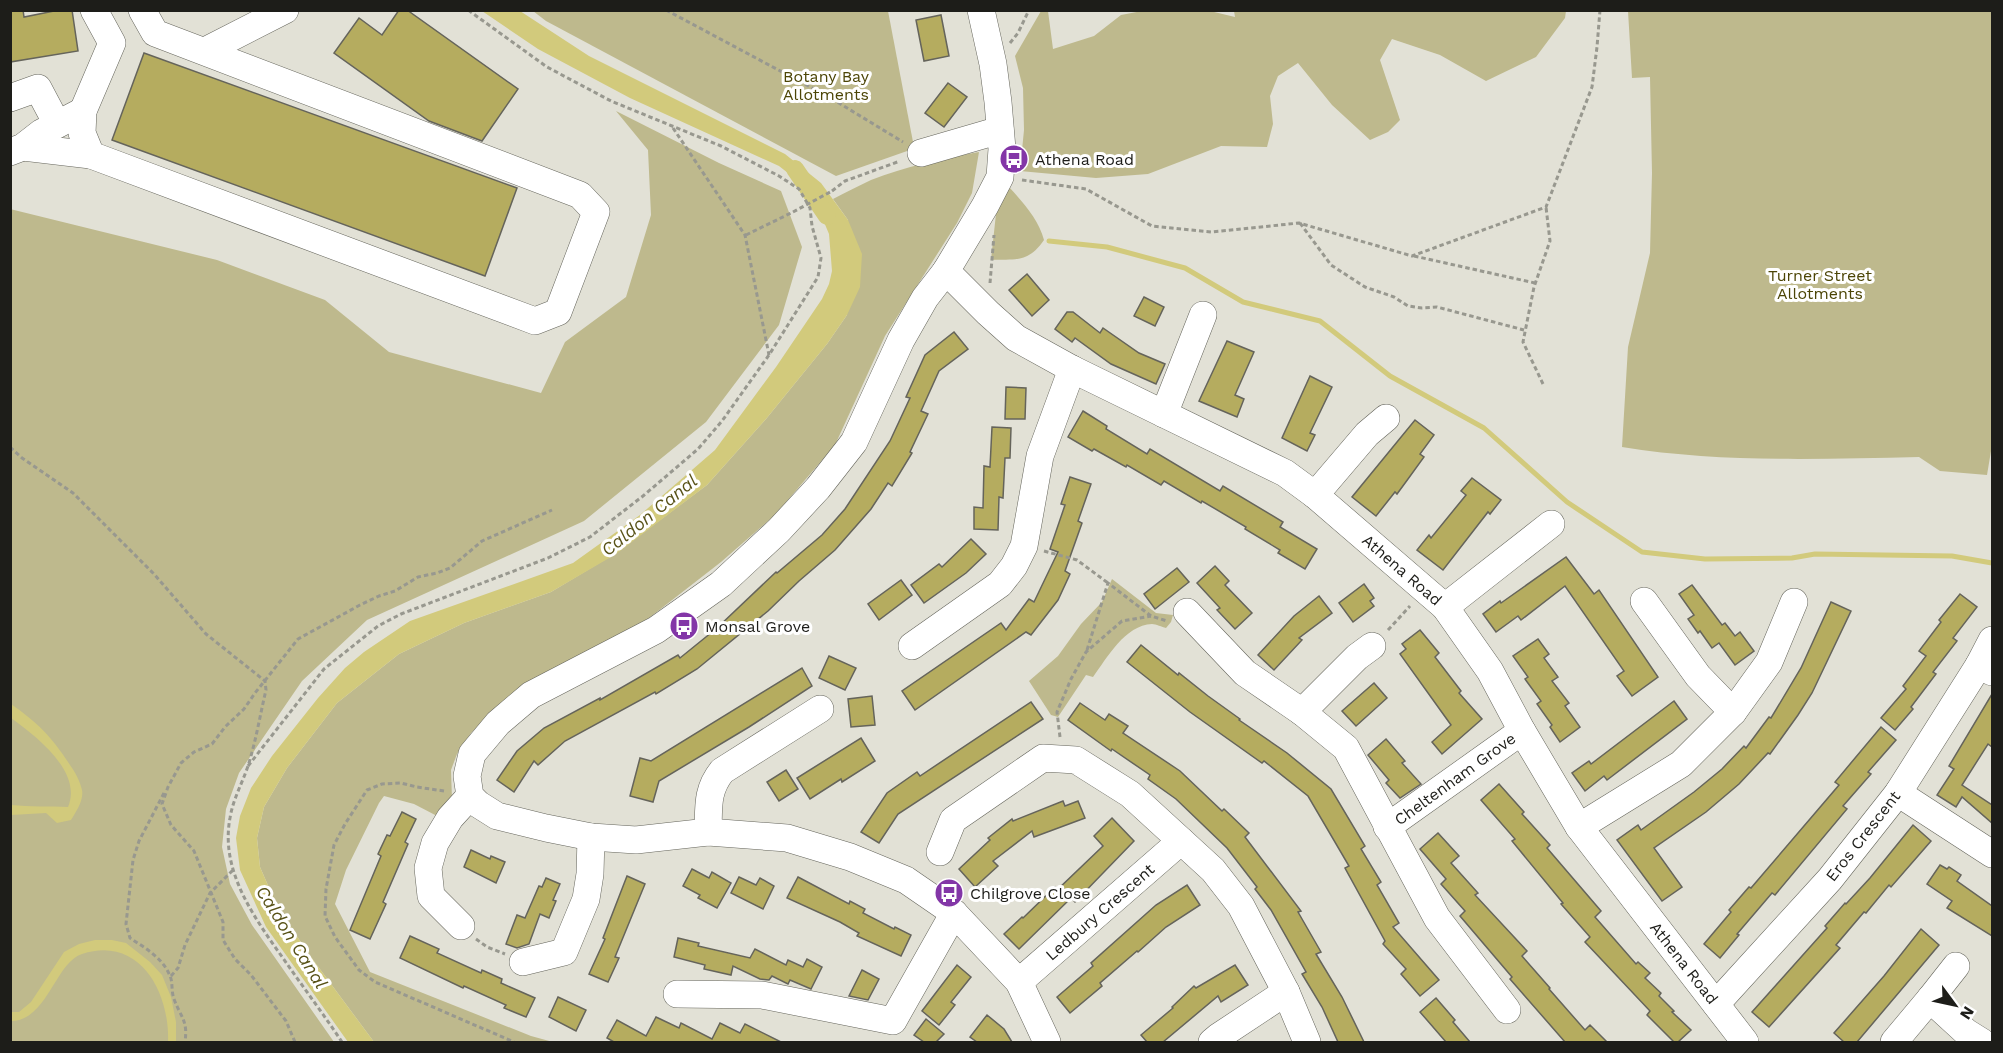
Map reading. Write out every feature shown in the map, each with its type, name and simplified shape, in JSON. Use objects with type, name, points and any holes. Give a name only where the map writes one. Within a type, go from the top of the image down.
[{"type":"street","points":[[91,155],[82,133],[83,111],[112,44],[94,10]]},
{"type":"street","points":[[17,150],[91,155],[535,321],[558,312],[596,212],[580,195],[155,33],[142,10]]},
{"type":"street","points":[[205,51],[285,10]]},
{"type":"street","points":[[981,10],[993,64],[998,102],[1002,149],[1000,177],[946,271],[925,298],[901,340],[854,442],[818,488],[779,530],[721,584],[656,630],[531,695],[498,723],[472,754],[467,776],[470,793],[478,804],[497,816],[591,837],[636,840],[708,832],[787,838],[850,857],[906,880],[954,913],[1019,982],[1047,1042]]},
{"type":"street","points":[[10,98],[39,88],[57,124]]},
{"type":"street","points":[[17,150],[41,133],[83,111]]},
{"type":"street","points":[[921,153],[1000,130]]},
{"type":"street","name":"Athena Road","points":[[946,271],[1016,338],[1072,369],[1285,473],[1315,495],[1435,598],[1490,671],[1522,731],[1580,827],[1745,1042]]},
{"type":"street","points":[[1164,414],[1194,320]]},
{"type":"street","points":[[916,636],[1000,584],[1014,566],[1023,546],[1040,456],[1072,369]]},
{"type":"street","points":[[1315,495],[1367,424]]},
{"type":"street","points":[[1435,598],[1522,536],[1551,524]]},
{"type":"street","points":[[1580,827],[1681,764],[1733,712],[1770,662],[1794,602]]},
{"type":"street","points":[[1657,612],[1698,676],[1733,712]]},
{"type":"street","name":"Cheltenham Grove","points":[[1189,624],[1245,673],[1302,712],[1346,747],[1437,918],[1496,1007]]},
{"type":"street","name":"Eros Crescent","points":[[1716,1004],[1830,879],[1898,793],[1986,668],[1992,640]]},
{"type":"street","points":[[1302,712],[1357,648]]},
{"type":"street","points":[[708,832],[713,782],[722,771],[813,720]]},
{"type":"street","name":"Cheltenham Grove","points":[[1388,827],[1522,731]]},
{"type":"street","points":[[939,839],[954,820],[1043,758],[1076,760],[1130,794],[1212,870],[1241,906],[1286,992],[1307,1042]]},
{"type":"street","points":[[461,926],[425,903],[428,868],[435,843],[450,818],[470,793]]},
{"type":"street","points":[[1898,793],[1992,854]]},
{"type":"street","points":[[523,962],[566,958],[586,899],[590,874],[591,837]]},
{"type":"street","name":"Ledbury Crescent","points":[[1019,982],[1181,842]]},
{"type":"street","points":[[688,987],[762,995],[895,1031],[954,913]]},
{"type":"street","points":[[1894,1042],[1956,966]]},
{"type":"street","points":[[1212,1042],[1286,992]]},
{"type":"street","points":[[1930,999],[1966,1032],[1982,1042]]},
{"type":"path","points":[[248,766],[324,669],[378,626],[440,598],[548,558],[590,537],[643,496],[723,422],[818,277],[820,258],[810,208],[799,189],[721,146],[611,101],[547,67],[468,10]]},
{"type":"path","points":[[666,10],[829,97],[921,153]]},
{"type":"path","points":[[993,64],[1018,33],[1029,10]]},
{"type":"path","points":[[1543,384],[1523,342],[1524,330],[1535,283],[1550,241],[1546,207],[1592,87],[1600,10]]},
{"type":"path","points":[[672,127],[745,235],[769,355]]},
{"type":"path","points":[[745,235],[832,191],[845,181],[921,153]]},
{"type":"path","points":[[1000,177],[1086,189],[1152,226],[1212,232],[1299,223],[1412,256],[1535,283]]},
{"type":"path","points":[[1412,256],[1546,207]]},
{"type":"path","points":[[1299,223],[1331,265],[1365,287],[1394,297],[1408,306],[1437,307],[1524,330]]},
{"type":"path","points":[[988,313],[995,227]]},
{"type":"path","points":[[10,447],[22,458],[73,493],[154,574],[206,634],[265,681],[266,690],[248,766],[235,797],[230,820],[228,846],[233,870],[258,923],[342,1042]]},
{"type":"path","points":[[185,1042],[187,1031],[184,1017],[173,995],[171,976],[155,955],[130,938],[126,924],[133,860],[139,841],[181,763],[212,744],[244,708],[298,639],[360,605],[395,591],[418,577],[450,568],[483,541],[552,510]]},
{"type":"path","points":[[1023,546],[1077,560],[1152,616],[1175,624],[1189,624]]},
{"type":"path","points":[[1066,759],[1060,741],[1057,712],[1086,652],[1108,583]]},
{"type":"path","points":[[1357,648],[1435,598]]},
{"type":"path","points":[[1086,652],[1122,621],[1152,616]]},
{"type":"path","points":[[470,793],[401,783],[382,784],[367,790],[334,845],[326,889],[325,916],[335,937],[359,970],[375,982],[514,1042]]},
{"type":"path","points":[[168,786],[162,804],[171,825],[194,851],[223,922],[223,940],[235,959],[251,975],[286,1021],[295,1042]]},
{"type":"path","points":[[171,976],[178,968],[185,945],[210,893],[233,870]]},
{"type":"path","points":[[461,926],[487,947],[523,962]]},
{"type":"green space","name":"Botany Bay Allotments","points":[[533,11],[888,11],[913,142],[910,150],[836,176],[546,21]]},
{"type":"green space","points":[[1041,11],[1048,11],[1053,49],[1094,36],[1121,15],[1142,11],[1210,11],[1235,17],[1234,11],[1566,11],[1565,18],[1536,57],[1486,81],[1440,55],[1392,39],[1380,60],[1400,120],[1388,132],[1370,140],[1332,105],[1298,63],[1278,76],[1270,96],[1273,124],[1267,147],[1221,146],[1148,174],[1096,178],[1020,171],[1024,130],[1023,88],[1015,56]]},
{"type":"green space","name":"Turner Street Allotments","points":[[1628,11],[1992,11],[1992,445],[1987,475],[1940,471],[1919,457],[1733,458],[1622,447],[1628,347],[1650,253],[1652,173],[1650,77],[1632,78]]},
{"type":"green space","points":[[616,111],[719,163],[781,191],[802,247],[779,325],[706,422],[584,521],[367,620],[302,681],[239,773],[226,809],[222,847],[230,884],[252,925],[334,1042],[11,1042],[10,209],[217,260],[325,300],[389,352],[541,393],[565,342],[626,297],[651,215],[648,150]]},
{"type":"green space","points":[[979,152],[972,193],[957,223],[885,336],[835,445],[775,515],[721,562],[640,625],[497,707],[471,733],[457,754],[451,770],[452,800],[439,817],[414,804],[384,796],[346,870],[335,904],[370,972],[531,1036],[553,1042],[374,1042],[308,953],[277,906],[260,867],[257,838],[264,807],[287,768],[337,703],[399,654],[464,623],[551,592],[616,553],[707,485],[766,419],[827,344],[847,315],[848,220],[833,199],[871,180],[897,171]]},
{"type":"green space","points":[[1000,177],[1032,214],[1044,240],[1032,253],[1021,258],[991,260]]},
{"type":"green space","points":[[1112,579],[1156,613],[1173,615],[1171,622],[1166,628],[1154,624],[1142,626],[1125,636],[1093,677],[1086,675],[1058,717],[1051,715],[1029,681],[1058,656],[1081,624],[1102,602]]},
{"type":"water","points":[[482,11],[520,11],[589,56],[785,154],[821,183],[848,220],[862,254],[860,287],[847,315],[827,344],[766,419],[707,485],[616,554],[551,592],[464,623],[399,654],[337,703],[287,768],[264,807],[257,838],[260,867],[277,906],[308,953],[374,1042],[348,1042],[266,927],[240,870],[236,838],[240,816],[251,788],[272,756],[318,698],[345,668],[364,652],[410,621],[573,563],[640,515],[715,450],[822,299],[832,271],[829,234],[811,191],[779,166],[630,98],[538,49]]},
{"type":"water","points":[[11,704],[51,738],[77,777],[82,790],[82,798],[71,820],[57,823],[46,813],[11,815],[11,805],[68,807],[71,794],[69,781],[54,756],[33,735],[11,718]]},
{"type":"water","points":[[95,940],[126,943],[162,975],[171,997],[176,1022],[176,1042],[168,1042],[164,1005],[148,972],[135,961],[120,953],[102,950],[82,954],[73,959],[33,1012],[11,1021],[11,1012],[19,1012],[31,1002],[64,952],[79,944]]},
{"type":"building","points":[[10,10],[23,10],[24,17],[59,10],[72,10],[78,51],[10,62]]},
{"type":"building","points":[[399,10],[407,10],[518,89],[482,141],[429,121],[334,53],[359,18],[382,35]]},
{"type":"building","points":[[941,15],[949,56],[924,61],[916,20]]},
{"type":"building","points":[[144,53],[517,188],[485,276],[112,140]]},
{"type":"building","points":[[948,83],[967,97],[944,127],[925,113]]},
{"type":"building","points":[[1027,274],[1049,300],[1032,316],[1009,290]]},
{"type":"building","points":[[1144,297],[1164,307],[1155,326],[1134,316]]},
{"type":"building","points":[[1067,312],[1073,312],[1100,333],[1103,328],[1139,353],[1165,364],[1156,384],[1111,364],[1075,338],[1072,342],[1055,329]]},
{"type":"building","points":[[954,332],[968,349],[939,371],[921,411],[928,414],[910,452],[912,453],[892,486],[888,483],[871,509],[835,550],[768,611],[697,669],[656,694],[655,692],[565,741],[538,765],[534,761],[514,792],[497,780],[517,751],[544,728],[600,698],[600,700],[678,655],[680,658],[717,628],[776,572],[822,535],[845,509],[890,441],[910,398],[906,397],[925,355]]},
{"type":"building","points":[[1227,341],[1254,352],[1235,395],[1244,399],[1237,417],[1199,401]]},
{"type":"building","points":[[1310,376],[1332,387],[1310,433],[1315,435],[1307,451],[1282,438]]},
{"type":"building","points":[[1006,387],[1026,388],[1025,419],[1005,419]]},
{"type":"building","points":[[1083,411],[1107,426],[1106,429],[1147,454],[1150,449],[1220,491],[1223,486],[1283,522],[1280,527],[1317,549],[1305,569],[1278,553],[1280,550],[1245,529],[1246,527],[1202,501],[1201,503],[1164,481],[1161,485],[1127,465],[1126,467],[1094,449],[1092,451],[1068,437]]},
{"type":"building","points":[[1415,420],[1434,435],[1420,454],[1424,457],[1397,494],[1395,492],[1376,516],[1352,497]]},
{"type":"building","points":[[992,427],[1011,428],[1010,458],[1005,458],[1003,498],[999,497],[998,530],[974,529],[974,507],[983,508],[984,466],[990,467]]},
{"type":"building","points":[[1070,477],[1091,484],[1078,521],[1082,523],[1065,571],[1070,574],[1058,600],[1031,635],[1026,632],[915,710],[902,691],[1001,623],[1006,630],[1029,599],[1034,602],[1058,552],[1050,549],[1065,505],[1061,504]]},
{"type":"building","points":[[1472,478],[1501,500],[1490,514],[1488,512],[1443,570],[1417,550],[1429,535],[1431,538],[1466,495],[1461,491]]},
{"type":"building","points":[[971,539],[986,554],[966,573],[924,603],[911,585],[939,564],[942,567]]},
{"type":"building","points":[[1566,557],[1594,594],[1599,590],[1658,677],[1632,696],[1617,676],[1624,671],[1565,586],[1521,620],[1518,616],[1496,632],[1483,614]]},
{"type":"building","points":[[1215,566],[1229,581],[1225,585],[1252,613],[1235,629],[1217,610],[1220,608],[1197,583]]},
{"type":"building","points":[[1177,568],[1189,582],[1155,609],[1144,594]]},
{"type":"building","points":[[901,580],[912,595],[879,620],[868,604]]},
{"type":"building","points":[[1364,584],[1374,598],[1370,601],[1374,606],[1353,622],[1339,603]]},
{"type":"building","points":[[1692,585],[1722,625],[1725,623],[1735,636],[1740,632],[1754,651],[1735,665],[1719,643],[1712,648],[1688,619],[1694,615],[1679,594]]},
{"type":"building","points":[[1960,594],[1977,607],[1953,638],[1957,641],[1933,672],[1936,674],[1911,707],[1913,709],[1895,730],[1881,718],[1906,689],[1903,686],[1926,656],[1919,651],[1941,622],[1939,620]]},
{"type":"building","points":[[1319,596],[1332,613],[1299,638],[1302,640],[1274,670],[1258,655],[1294,616]]},
{"type":"building","points":[[1831,602],[1851,611],[1812,693],[1770,754],[1768,753],[1739,784],[1706,812],[1654,848],[1682,887],[1662,901],[1617,840],[1638,825],[1641,830],[1694,792],[1722,769],[1744,746],[1746,748],[1769,717],[1771,718],[1801,668]]},
{"type":"building","points":[[1420,630],[1439,653],[1435,657],[1461,691],[1459,693],[1482,719],[1442,754],[1432,742],[1451,725],[1400,654],[1406,649],[1402,644]]},
{"type":"building","points":[[1538,639],[1549,654],[1544,658],[1558,677],[1552,681],[1569,703],[1565,706],[1580,727],[1560,742],[1550,727],[1552,725],[1537,704],[1541,701],[1525,679],[1528,677],[1513,656]]},
{"type":"building","points":[[1141,645],[1178,675],[1179,673],[1239,720],[1287,753],[1331,789],[1365,846],[1361,849],[1381,882],[1377,885],[1399,923],[1393,927],[1439,980],[1420,996],[1401,974],[1406,969],[1383,944],[1385,941],[1345,868],[1349,866],[1308,796],[1264,761],[1262,763],[1190,712],[1127,662]]},
{"type":"building","points":[[829,656],[856,668],[845,690],[819,678]]},
{"type":"building","points":[[802,668],[812,686],[659,781],[653,802],[630,796],[640,758],[651,761]]},
{"type":"building","points":[[1374,683],[1387,698],[1356,726],[1342,711]]},
{"type":"building","points":[[1992,694],[1992,747],[1988,744],[1962,785],[1992,805],[1992,823],[1962,797],[1956,807],[1937,795],[1954,769],[1949,766]]},
{"type":"building","points":[[872,696],[875,725],[851,727],[848,699]]},
{"type":"building","points":[[1674,701],[1687,719],[1607,780],[1604,776],[1585,791],[1572,773],[1589,761],[1591,764]]},
{"type":"building","points":[[1031,702],[1043,719],[898,814],[879,843],[861,832],[887,793],[917,772],[920,776]]},
{"type":"building","points":[[1080,703],[1105,720],[1109,714],[1128,726],[1123,733],[1180,771],[1249,833],[1245,837],[1301,911],[1298,912],[1321,952],[1316,954],[1342,997],[1364,1042],[1338,1042],[1322,1007],[1302,974],[1306,972],[1271,910],[1255,889],[1257,887],[1227,848],[1176,799],[1148,779],[1150,775],[1068,720]]},
{"type":"building","points":[[1881,727],[1896,740],[1843,806],[1847,809],[1775,895],[1772,893],[1737,934],[1739,935],[1720,958],[1704,944],[1731,912],[1729,910],[1749,887],[1751,888],[1839,785],[1835,782]]},
{"type":"building","points":[[861,738],[875,761],[810,799],[797,778]]},
{"type":"building","points":[[1386,739],[1405,761],[1402,763],[1421,784],[1400,798],[1386,783],[1389,780],[1368,755]]},
{"type":"building","points":[[786,770],[798,789],[779,801],[767,782]]},
{"type":"building","points":[[1499,784],[1550,845],[1547,848],[1601,911],[1595,917],[1636,964],[1638,962],[1650,973],[1645,978],[1661,993],[1659,996],[1674,1011],[1672,1012],[1691,1030],[1678,1042],[1674,1042],[1647,1015],[1650,1011],[1585,942],[1590,937],[1512,841],[1515,839],[1481,800]]},
{"type":"building","points":[[1063,801],[1065,806],[1078,801],[1085,818],[1034,837],[1032,831],[993,861],[998,866],[975,887],[959,869],[990,840],[988,838],[1012,819],[1013,821]]},
{"type":"building","points":[[402,812],[416,819],[405,842],[408,844],[383,902],[386,904],[370,939],[350,930],[381,856],[378,854]]},
{"type":"building","points":[[1112,818],[1134,841],[1075,902],[1071,898],[1019,949],[1004,934],[1055,887],[1057,890],[1103,846],[1094,836]]},
{"type":"building","points":[[1913,825],[1931,841],[1891,887],[1889,885],[1866,913],[1864,912],[1836,945],[1840,948],[1769,1027],[1752,1012],[1827,928],[1825,926],[1870,878]]},
{"type":"building","points":[[1438,833],[1459,856],[1451,863],[1478,893],[1475,895],[1527,951],[1522,956],[1585,1030],[1590,1025],[1607,1042],[1565,1042],[1510,979],[1512,977],[1460,916],[1465,911],[1441,884],[1446,879],[1420,849]]},
{"type":"building","points":[[471,850],[490,859],[491,856],[505,862],[496,883],[464,867]]},
{"type":"building","points":[[1940,865],[1947,869],[1949,867],[1961,875],[1957,881],[1992,906],[1992,936],[1947,908],[1952,901],[1927,884]]},
{"type":"building","points":[[692,869],[709,878],[712,872],[731,883],[717,908],[698,898],[700,895],[683,886]]},
{"type":"building","points":[[627,876],[645,884],[615,957],[619,958],[608,982],[589,974],[605,939],[603,938]]},
{"type":"building","points":[[739,877],[756,885],[760,878],[774,886],[763,909],[731,893]]},
{"type":"building","points":[[798,877],[849,904],[850,901],[865,909],[863,913],[894,929],[895,927],[911,935],[901,956],[857,936],[859,933],[840,922],[787,898]]},
{"type":"building","points":[[546,878],[560,884],[549,918],[540,914],[529,944],[517,948],[506,944],[517,915],[525,918],[539,886],[542,887]]},
{"type":"building","points":[[1187,885],[1200,905],[1166,927],[1137,951],[1100,983],[1102,986],[1070,1013],[1057,997],[1156,905]]},
{"type":"building","points":[[1921,929],[1939,945],[1857,1042],[1844,1042],[1834,1033]]},
{"type":"building","points":[[410,936],[439,949],[437,953],[481,973],[482,970],[502,979],[501,983],[535,998],[526,1017],[504,1008],[506,1005],[464,986],[463,988],[400,958]]},
{"type":"building","points":[[678,938],[699,943],[698,946],[750,958],[755,949],[786,965],[788,960],[803,967],[807,959],[822,967],[811,989],[790,980],[788,984],[772,976],[769,980],[760,979],[733,966],[731,975],[704,969],[705,965],[674,957]]},
{"type":"building","points":[[957,965],[971,977],[951,1002],[955,1005],[939,1025],[922,1011]]},
{"type":"building","points":[[1235,965],[1248,985],[1221,1002],[1218,996],[1163,1042],[1147,1042],[1141,1035],[1173,1008],[1194,986],[1196,988]]},
{"type":"building","points":[[862,970],[879,979],[868,1000],[849,996]]},
{"type":"building","points":[[558,997],[586,1010],[576,1031],[549,1017]]},
{"type":"building","points":[[1436,998],[1470,1042],[1446,1042],[1420,1012]]},
{"type":"building","points":[[987,1015],[1004,1029],[1012,1042],[977,1042],[970,1037]]},
{"type":"building","points":[[656,1017],[679,1028],[681,1023],[712,1039],[720,1023],[740,1033],[745,1024],[781,1042],[614,1042],[607,1038],[617,1020],[646,1036]]},
{"type":"building","points":[[926,1019],[944,1034],[936,1042],[924,1042],[914,1035]]},
{"type":"waterway","name":"Caldon Canal","points":[[795,169],[827,216]]},
{"type":"waterway","points":[[1049,241],[1107,247],[1185,268],[1243,302],[1320,321],[1390,376],[1484,428],[1567,502],[1642,552],[1705,559],[1792,558],[1815,554],[1952,556],[1992,563]]},
{"type":"place","name":"Athena Road","points":[[1014,159]]},
{"type":"place","name":"Monsal Grove","points":[[684,626]]},
{"type":"place","name":"Chilgrove Close","points":[[949,893]]}]
